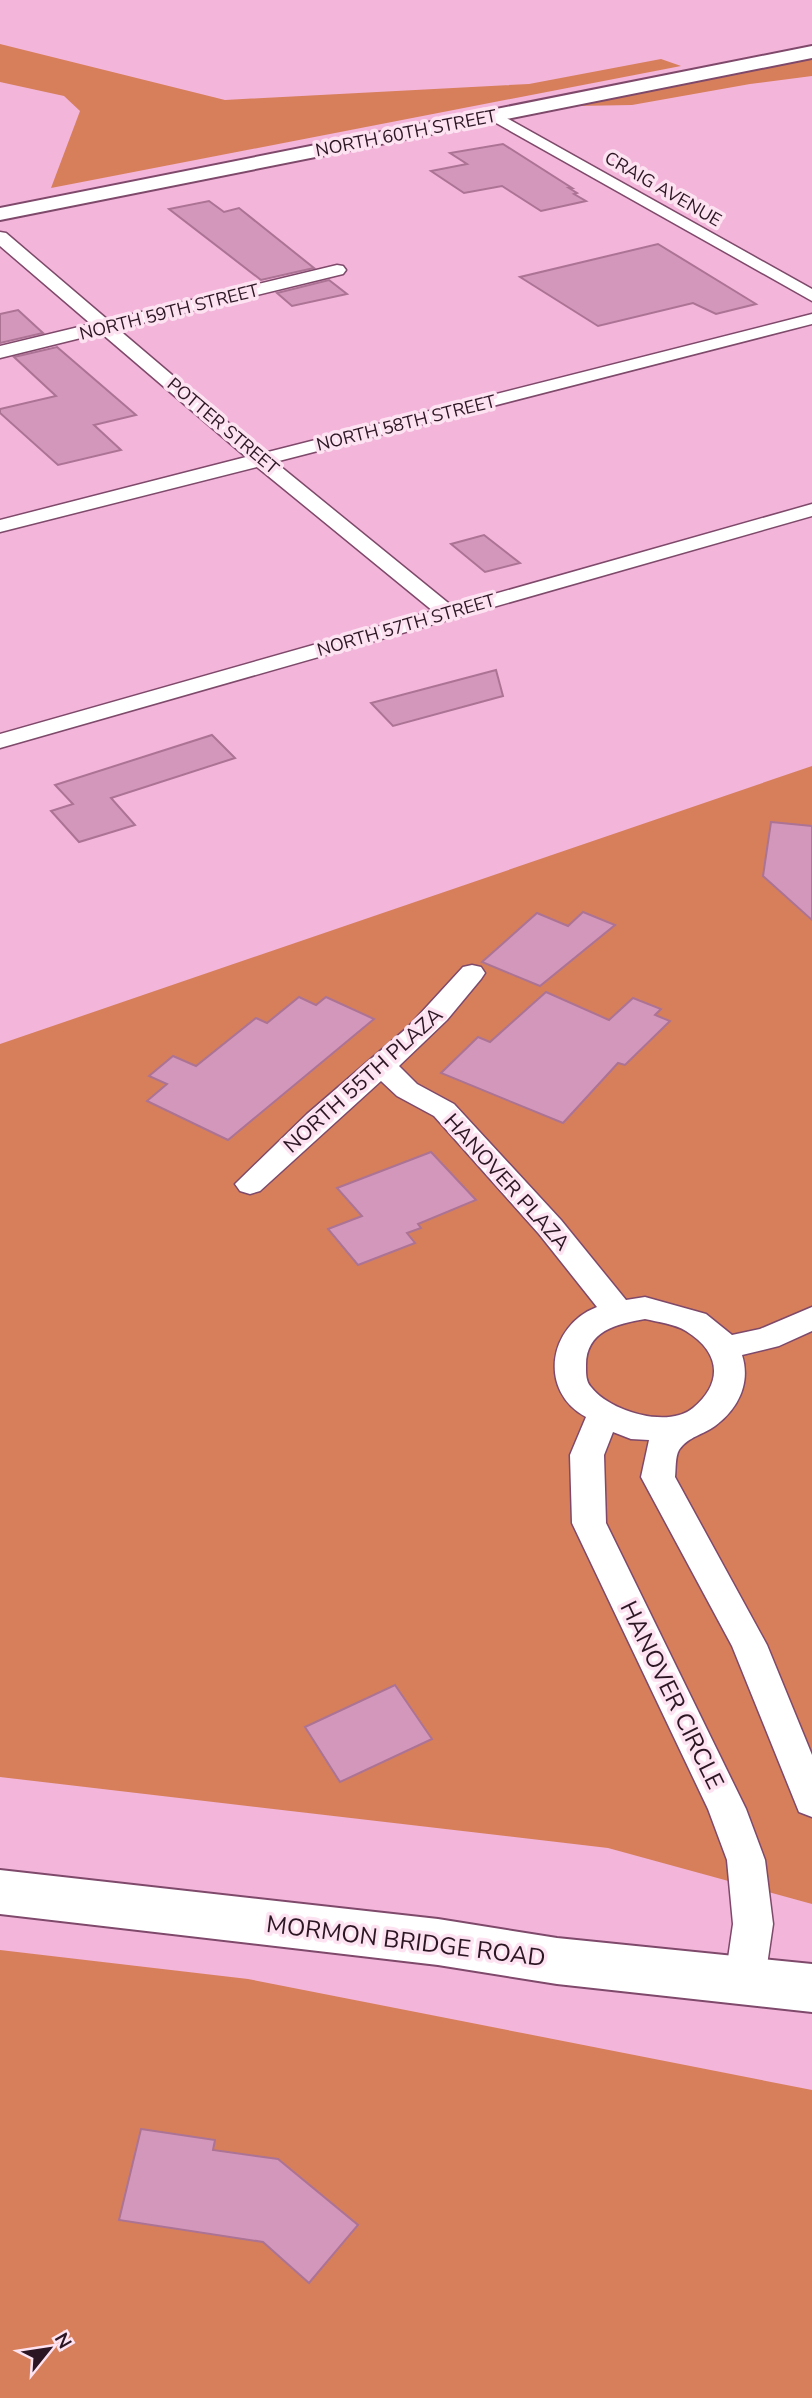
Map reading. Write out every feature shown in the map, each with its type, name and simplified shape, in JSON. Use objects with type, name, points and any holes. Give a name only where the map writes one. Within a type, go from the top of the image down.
[{"type":"main road","name":"NORTH 60TH STREET","points":[[0,214],[812,52]]},
{"type":"main road","name":"MORMON BRIDGE ROAD","points":[[0,1892],[438,1942],[558,1961],[812,1988]]},
{"type":"street","name":"CRAIG AVENUE","points":[[494,116],[812,296]]},
{"type":"street","name":"POTTER STREET","points":[[0,237],[261,460],[435,600],[447,614]]},
{"type":"street","name":"NORTH 59TH STREET","points":[[0,352],[337,270]]},
{"type":"street","name":"NORTH 58TH STREET","points":[[0,526],[812,319]]},
{"type":"street","name":"NORTH 57TH STREET","points":[[0,741],[812,510]]},
{"type":"street","name":"NORTH 55TH PLAZA","points":[[250,1184],[317,1121],[383,1066],[457,994],[472,974]]},
{"type":"street","name":"HANOVER PLAZA","points":[[383,1066],[407,1090],[444,1110],[550,1227],[618,1312]]},
{"type":"street","points":[[645,1308],[673,1311],[700,1321],[720,1335],[729,1348],[738,1371],[735,1390],[724,1407],[706,1420],[682,1428],[655,1430],[628,1426],[604,1416],[582,1399],[570,1379],[568,1358],[577,1338],[594,1322],[618,1312],[645,1308]]},
{"type":"street","points":[[729,1348],[768,1338],[812,1318]]},
{"type":"street","name":"HANOVER CIRCLE","points":[[604,1416],[587,1455],[589,1523],[727,1809],[746,1860],[753,1924],[745,1979]]},
{"type":"street","points":[[682,1428],[662,1447],[658,1476],[749,1645],[812,1801]]},
{"type":"shaded area","points":[[0,44],[225,100],[529,84],[661,59],[681,66],[51,188],[80,111],[64,96],[0,82]]},
{"type":"shaded area","points":[[812,58],[812,76],[632,105],[576,106]]},
{"type":"shaded area","points":[[812,766],[812,1904],[608,1848],[0,1777],[0,1044]]},
{"type":"shaded area","points":[[0,1950],[248,1979],[812,2090],[812,2398],[0,2398]]},
{"type":"building","points":[[503,144],[572,188],[569,188],[577,193],[574,194],[586,201],[541,211],[502,186],[464,193],[431,171],[467,164],[450,153]]},
{"type":"building","points":[[209,201],[224,212],[239,208],[314,268],[261,280],[169,209]]},
{"type":"building","points":[[658,244],[756,304],[716,314],[693,303],[598,326],[520,277]]},
{"type":"building","points":[[329,280],[347,294],[292,306],[277,293]]},
{"type":"building","points":[[18,310],[43,333],[0,343],[0,314]]},
{"type":"building","points":[[57,347],[136,415],[94,425],[121,450],[58,465],[0,413],[0,409],[56,396],[14,357]]},
{"type":"building","points":[[484,535],[520,563],[485,572],[451,544]]},
{"type":"building","points":[[496,670],[503,696],[393,726],[371,703]]},
{"type":"building","points":[[212,735],[235,758],[111,798],[135,825],[79,842],[51,811],[73,804],[55,785]]},
{"type":"building","points":[[771,822],[812,826],[812,920],[763,876]]},
{"type":"building","points":[[583,912],[615,925],[540,986],[482,962],[537,913],[568,926]]},
{"type":"building","points":[[546,992],[609,1020],[633,998],[661,1009],[655,1015],[670,1021],[625,1065],[618,1063],[563,1123],[441,1073],[478,1037],[490,1042]]},
{"type":"building","points":[[299,997],[316,1005],[326,997],[374,1019],[228,1140],[147,1101],[167,1084],[149,1076],[173,1056],[196,1066],[256,1018],[267,1023]]},
{"type":"building","points":[[431,1152],[476,1200],[418,1224],[421,1228],[407,1233],[415,1243],[358,1265],[328,1229],[362,1216],[337,1188]]},
{"type":"building","points":[[395,1685],[432,1739],[340,1782],[305,1727]]},
{"type":"building","points":[[141,2129],[215,2140],[213,2150],[278,2159],[358,2225],[309,2283],[263,2242],[119,2220]]}]
